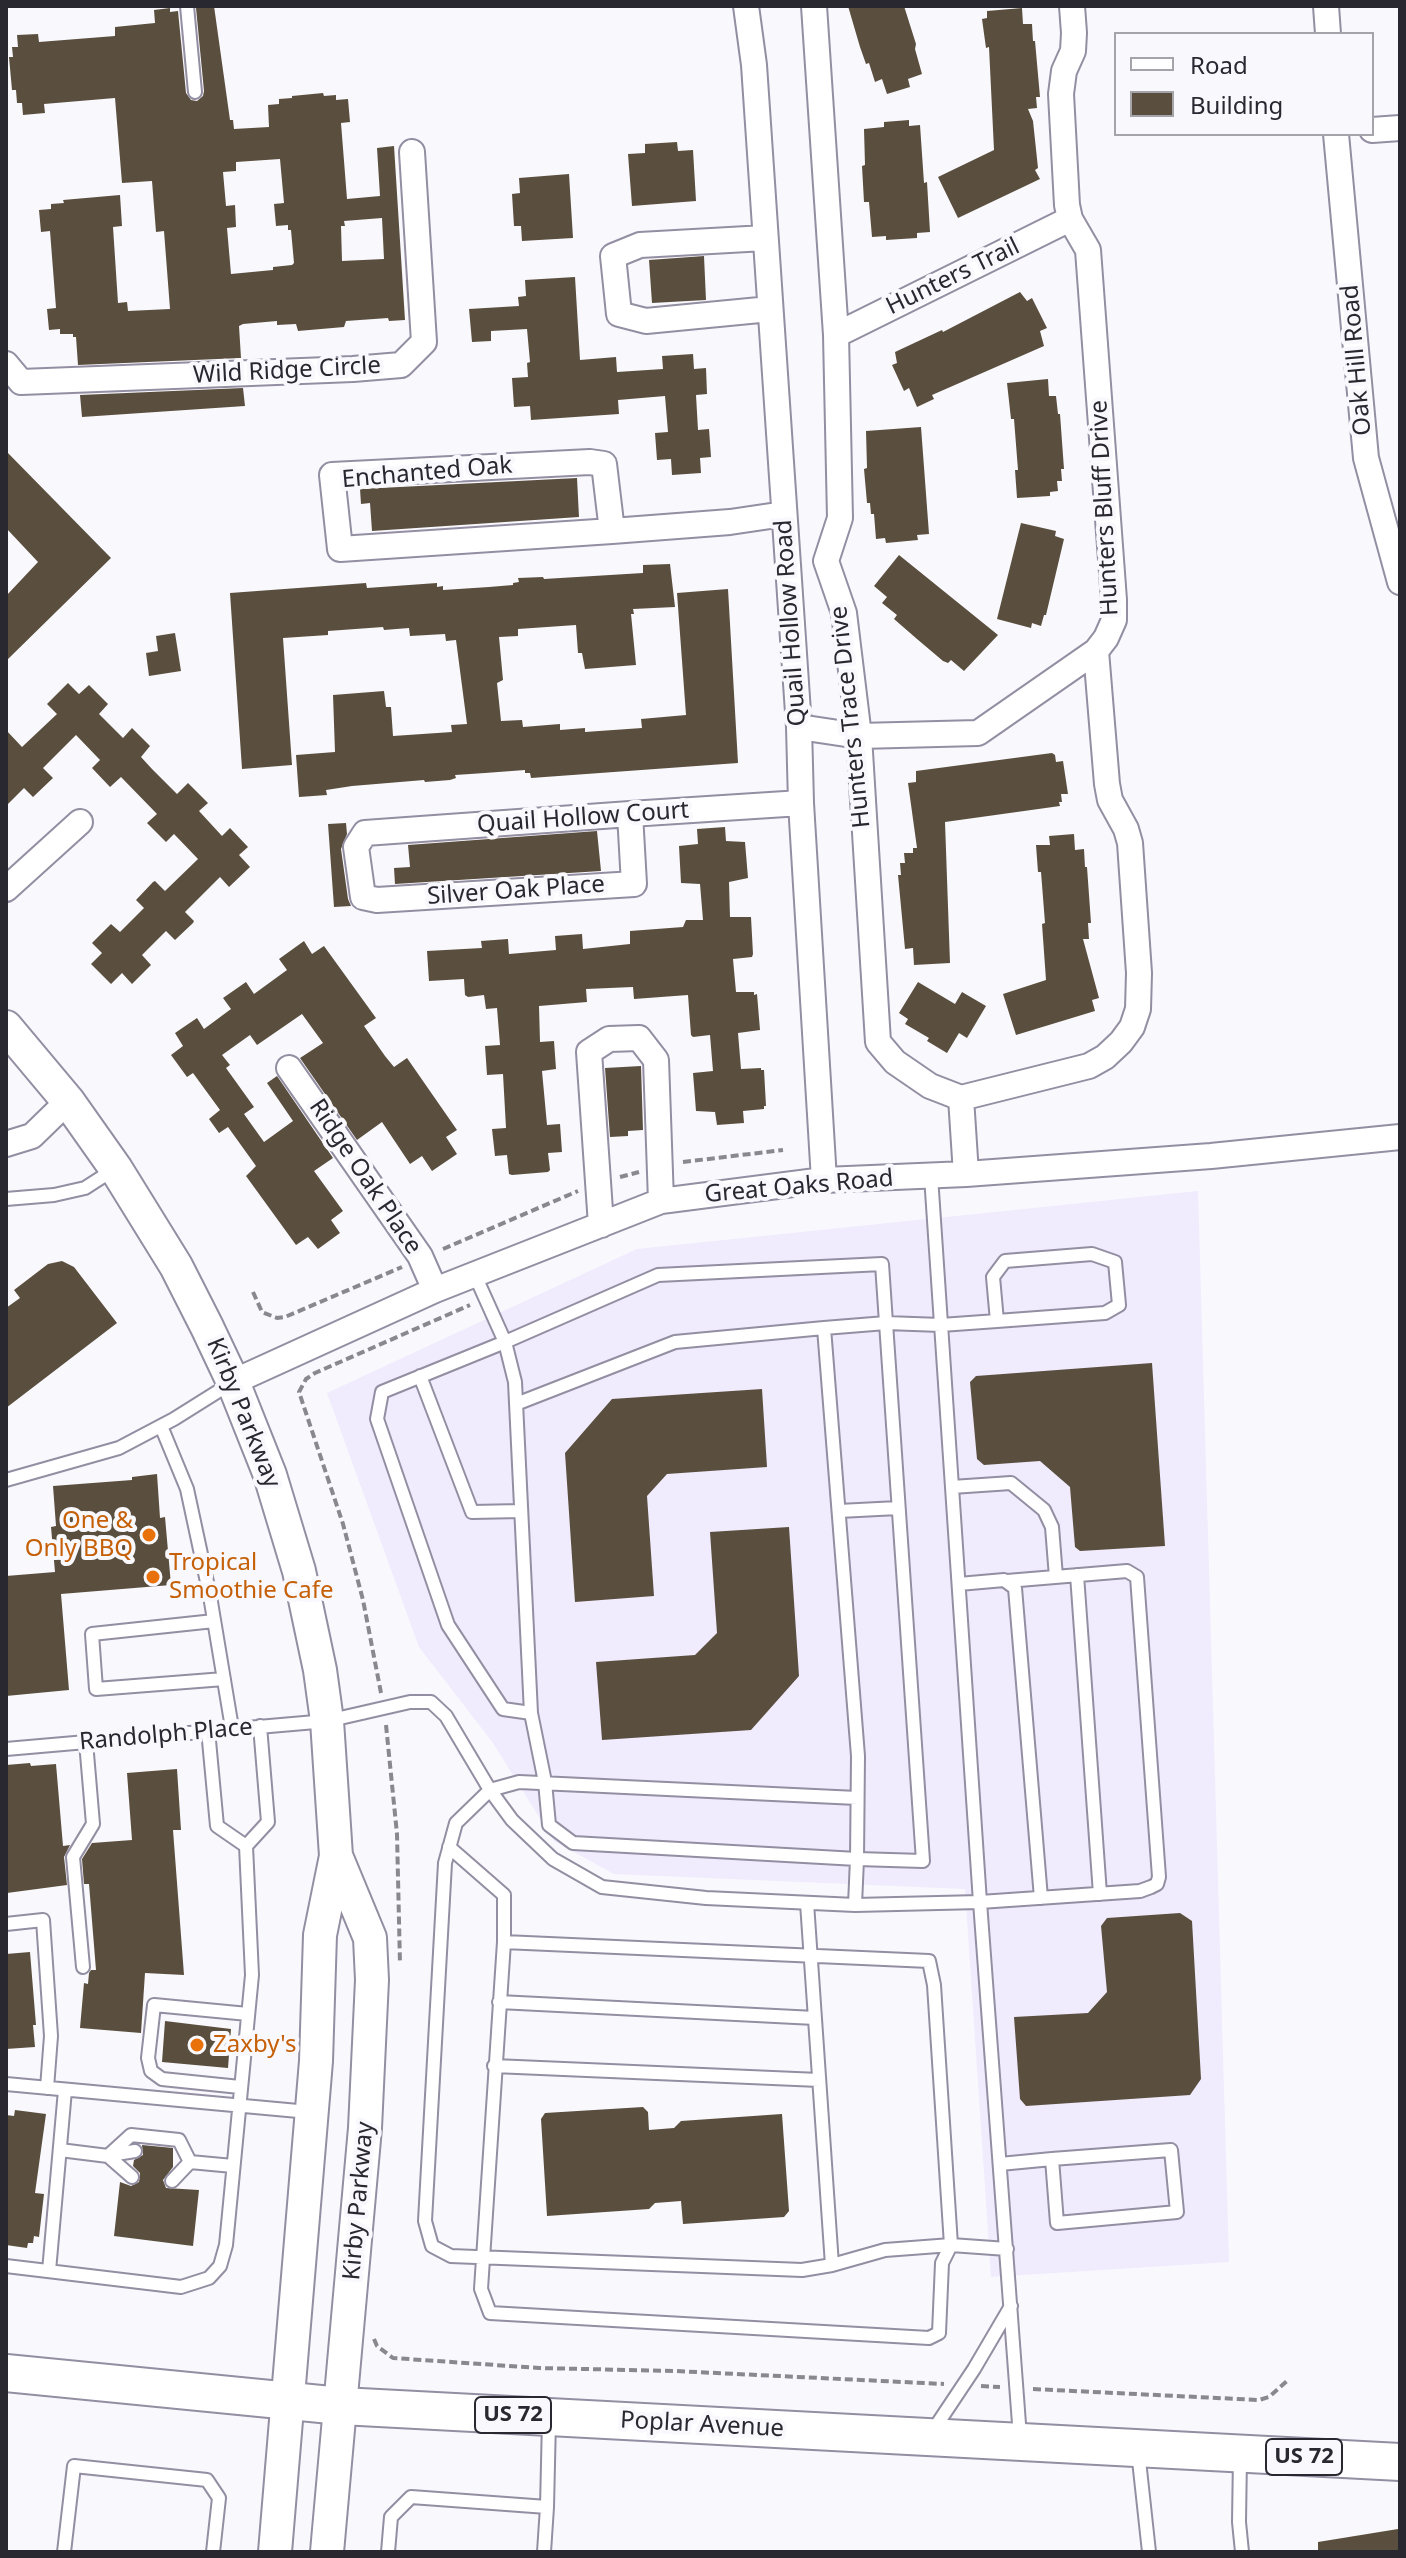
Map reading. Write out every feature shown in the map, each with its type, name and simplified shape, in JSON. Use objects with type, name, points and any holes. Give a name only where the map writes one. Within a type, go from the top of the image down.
[{"type":"main road","name":"Kirby Parkway","points":[[6,1027],[68,1101],[116,1169],[176,1266],[233,1382],[270,1475],[299,1571],[313,1633],[327,1721],[336,1856],[320,1935],[316,2061],[275,2552]]},
{"type":"main road","name":"Kirby Parkway","points":[[327,2552],[365,2128],[372,1980],[370,1938],[336,1856]]},
{"type":"main road","name":"Poplar Avenue","points":[[6,2373],[341,2406],[1400,2462]]},
{"type":"street","name":"Quail Hollow Road","points":[[746,6],[754,65],[799,727],[824,1180]]},
{"type":"street","name":"Hunters Trace Drive","points":[[814,6],[836,335],[840,518],[826,561],[844,613],[859,736],[878,1042],[895,1062],[930,1086],[961,1098]]},
{"type":"street","name":"Hunters Bluff Drive","points":[[961,1098],[1089,1066],[1121,1042],[1132,1027],[1138,1009],[1139,973],[1130,843],[1110,800],[1107,784],[1096,651],[1114,620],[1114,600],[1088,250],[1070,219],[1061,94],[1064,71],[1073,51],[1072,6]]},
{"type":"street","points":[[1326,6],[1328,32]]},
{"type":"street","points":[[1374,130],[1400,128]]},
{"type":"street","name":"Oak Hill Road","points":[[1336,136],[1366,458],[1400,582]]},
{"type":"street","name":"Wild Ridge Circle","points":[[6,364],[21,382],[401,365],[424,342],[412,152]]},
{"type":"street","name":"Hunters Trail","points":[[836,335],[1070,219]]},
{"type":"street","points":[[765,238],[640,245],[613,256],[619,314],[646,321],[770,309]]},
{"type":"street","name":"Enchanted Oak","points":[[612,531],[604,464],[590,462],[332,475],[340,549],[612,531],[730,522],[784,514]]},
{"type":"street","points":[[799,727],[859,736],[978,733],[1096,651]]},
{"type":"street","name":"Quail Hollow Court","points":[[377,900],[363,897],[356,847],[365,833],[801,803]]},
{"type":"street","name":"Silver Oak Place","points":[[377,900],[634,884],[630,814]]},
{"type":"street","points":[[6,889],[80,822]]},
{"type":"street","points":[[601,1225],[589,1052],[609,1039],[639,1038],[656,1060],[661,1201]]},
{"type":"street","name":"Ridge Oak Place","points":[[289,1068],[421,1259],[435,1290]]},
{"type":"street","points":[[961,1098],[966,1174]]},
{"type":"street","points":[[6,1144],[32,1136],[68,1101]]},
{"type":"street","name":"Great Oaks Road","points":[[233,1382],[474,1273],[661,1201],[824,1180],[966,1174],[1400,1137]]},
{"type":"lane","points":[[187,6],[195,92]]},
{"type":"lane","points":[[6,1199],[54,1195],[85,1188],[116,1169]]},
{"type":"lane","points":[[931,1176],[1020,2441]]},
{"type":"lane","points":[[516,1404],[675,1342],[886,1323],[941,1325],[997,1321],[1105,1313],[1119,1305],[1115,1262],[1092,1254],[1005,1261],[993,1277],[997,1321]]},
{"type":"lane","points":[[474,1273],[505,1342],[515,1382],[531,1713],[545,1782],[549,1825],[573,1843],[923,1861],[882,1264],[658,1275],[505,1342],[382,1392],[377,1419],[448,1625],[503,1709],[531,1713]]},
{"type":"lane","points":[[824,1328],[857,1741],[855,1905]]},
{"type":"lane","points":[[420,1376],[472,1512],[521,1511]]},
{"type":"lane","points":[[6,1480],[119,1448],[233,1382]]},
{"type":"lane","points":[[161,1426],[187,1489],[232,1728]]},
{"type":"lane","points":[[952,1487],[1011,1483],[1044,1510],[1052,1527],[1056,1577]]},
{"type":"lane","points":[[839,1511],[898,1508]]},
{"type":"lane","points":[[490,1790],[512,1820],[553,1859],[602,1887],[706,1898],[855,1905],[980,1902],[1100,1894],[1140,1891],[1157,1884],[1159,1877],[1137,1577],[1127,1571],[959,1584]]},
{"type":"lane","points":[[1077,1575],[1100,1894]]},
{"type":"lane","points":[[1007,1581],[1015,1588],[1041,1898]]},
{"type":"lane","points":[[214,1621],[92,1634],[96,1689],[224,1679]]},
{"type":"lane","name":"Randolph Place","points":[[6,1749],[327,1721],[410,1702],[431,1702],[446,1716],[490,1790]]},
{"type":"lane","points":[[6,2266],[181,2287],[209,2278],[220,2266],[226,2245],[252,1975],[246,1846],[268,1822],[260,1726]]},
{"type":"lane","points":[[208,1730],[217,1826],[246,1846]]},
{"type":"lane","points":[[83,1967],[73,1857],[93,1824],[86,1742]]},
{"type":"lane","points":[[857,1798],[519,1782],[490,1790],[456,1823],[445,1863],[425,2221],[432,2246],[451,2256],[802,2270],[885,2250],[951,2245],[1007,2249]]},
{"type":"lane","points":[[449,1847],[504,1895],[504,1942],[481,2289],[490,2313],[929,2338],[939,2333],[942,2263],[951,2245],[934,1985],[929,1961],[504,1942]]},
{"type":"lane","points":[[807,1903],[832,2265]]},
{"type":"lane","points":[[6,1924],[43,1920],[51,2036],[47,2088]]},
{"type":"lane","points":[[499,2002],[815,2018]]},
{"type":"lane","points":[[240,2087],[162,2079],[151,2071],[148,2058],[154,2005],[248,2014]]},
{"type":"lane","points":[[494,2066],[819,2080]]},
{"type":"lane","points":[[6,2084],[311,2112]]},
{"type":"lane","points":[[49,2271],[65,2090]]},
{"type":"lane","points":[[108,2156],[131,2135],[179,2140],[190,2162]]},
{"type":"lane","points":[[60,2150],[108,2156],[135,2151]]},
{"type":"lane","points":[[1000,2164],[1052,2159],[1171,2150],[1177,2212],[1057,2223],[1052,2159]]},
{"type":"lane","points":[[174,2155],[190,2162],[233,2166]]},
{"type":"lane","points":[[108,2156],[132,2172]]},
{"type":"lane","points":[[172,2176],[190,2162]]},
{"type":"lane","points":[[929,2436],[1011,2306]]},
{"type":"lane","points":[[544,2552],[549,2417]]},
{"type":"lane","points":[[1137,2447],[1149,2552]]},
{"type":"lane","points":[[1240,2453],[1242,2552]]},
{"type":"lane","points":[[64,2552],[74,2466],[207,2480],[219,2498],[213,2552]]},
{"type":"lane","points":[[388,2552],[391,2517],[411,2497],[547,2507]]},
{"type":"path","points":[[253,1292],[262,1312],[277,1318],[285,1317],[569,1194],[660,1167],[783,1150]]},
{"type":"shaded area","points":[[1198,1191],[1229,2262],[991,2277],[965,1889],[614,1874],[554,1841],[493,1743],[419,1647],[327,1393],[637,1249]]},
{"type":"building","points":[[214,6],[230,120],[233,120],[234,129],[269,127],[268,105],[279,104],[279,99],[323,93],[324,96],[336,95],[336,100],[348,99],[350,122],[341,123],[347,199],[380,196],[377,148],[394,146],[405,320],[346,321],[344,327],[298,331],[296,324],[277,325],[277,321],[243,324],[239,326],[241,358],[78,365],[76,337],[60,334],[60,329],[49,330],[47,309],[56,308],[50,231],[41,232],[39,210],[51,209],[51,204],[64,203],[63,200],[120,195],[122,226],[113,227],[118,303],[127,302],[128,311],[170,309],[164,231],[156,232],[152,181],[122,183],[115,98],[44,104],[45,113],[23,115],[22,103],[17,103],[16,90],[12,90],[9,57],[13,57],[12,47],[18,47],[17,35],[38,34],[39,42],[115,36],[115,27],[155,23],[154,10],[170,8],[170,12],[178,11],[186,93],[191,100],[197,101],[204,91],[196,8]],"holes":[[[280,159],[284,203],[274,204],[276,226],[288,225],[288,230],[291,230],[294,263],[273,267],[273,270],[231,274],[227,228],[236,227],[235,205],[226,206],[223,172],[236,171],[236,162]],[[382,218],[384,259],[342,261],[341,226],[345,226],[344,221]]]},
{"type":"building","points":[[848,6],[904,6],[922,74],[908,79],[910,87],[887,94],[882,79],[875,82],[869,63],[866,64]]},
{"type":"building","points":[[1022,8],[1023,24],[1032,24],[1035,41],[1040,97],[1036,97],[1037,108],[1028,109],[1033,121],[1038,168],[1035,170],[1040,179],[958,218],[938,177],[994,150],[989,47],[986,48],[982,19],[987,18],[987,11]]},
{"type":"building","points":[[909,120],[909,126],[920,125],[930,232],[917,233],[917,238],[886,240],[886,236],[872,237],[869,202],[864,202],[864,129],[884,127],[884,122]]},
{"type":"building","points":[[677,142],[678,151],[693,150],[696,201],[632,206],[628,154],[645,153],[645,144]]},
{"type":"building","points":[[569,174],[573,238],[522,241],[521,226],[514,226],[512,194],[520,193],[519,178]]},
{"type":"building","points":[[704,256],[706,300],[652,303],[649,260]]},
{"type":"building","points":[[575,277],[580,360],[616,357],[617,372],[663,369],[662,356],[693,354],[694,369],[706,368],[707,394],[696,395],[698,430],[709,429],[711,457],[700,458],[701,473],[672,475],[671,459],[657,460],[655,433],[668,432],[665,396],[618,400],[619,414],[531,420],[530,406],[514,407],[512,378],[528,377],[527,329],[491,331],[491,341],[472,342],[469,309],[519,306],[518,297],[526,296],[525,280]]},
{"type":"building","points":[[1020,292],[1027,301],[1032,298],[1047,328],[1040,331],[1044,346],[932,395],[934,399],[917,407],[909,388],[904,391],[892,365],[897,363],[895,352],[943,332]]},
{"type":"building","points":[[1048,379],[1049,396],[1056,396],[1060,414],[1062,481],[1057,481],[1058,491],[1050,492],[1050,496],[1017,498],[1014,419],[1011,419],[1007,383]]},
{"type":"building","points":[[243,388],[245,406],[82,417],[80,395]]},
{"type":"building","points":[[921,427],[929,534],[917,535],[918,540],[886,543],[885,538],[876,539],[874,514],[871,514],[870,503],[867,503],[864,469],[867,468],[866,431]]},
{"type":"building","points":[[6,451],[111,558],[6,661],[6,596],[38,562],[6,528]]},
{"type":"building","points":[[577,478],[579,517],[372,531],[370,503],[361,504],[360,489]]},
{"type":"building","points":[[1021,523],[1056,531],[1055,536],[1064,539],[1046,615],[1041,626],[1032,623],[1031,628],[997,619]]},
{"type":"building","points":[[899,555],[998,635],[964,671],[951,660],[948,663],[943,661],[894,619],[897,615],[882,603],[887,597],[874,586]]},
{"type":"building","points":[[670,564],[675,607],[633,609],[634,614],[631,614],[636,665],[585,669],[582,653],[578,653],[576,625],[518,629],[518,636],[499,637],[503,680],[497,683],[501,721],[522,720],[523,727],[560,724],[560,730],[585,728],[585,732],[642,728],[641,719],[686,715],[677,593],[728,589],[738,763],[531,778],[525,770],[455,775],[456,778],[450,780],[352,786],[326,790],[327,795],[299,797],[296,755],[335,752],[333,695],[384,691],[386,707],[391,707],[393,736],[452,732],[451,725],[467,724],[456,640],[446,641],[445,634],[410,636],[409,628],[384,630],[383,627],[283,638],[292,765],[242,769],[230,593],[366,583],[367,588],[437,583],[437,587],[443,586],[443,590],[489,587],[513,585],[519,582],[518,578],[643,573],[643,565]]},
{"type":"building","points":[[175,633],[181,671],[149,676],[146,653],[158,651],[156,636]]},
{"type":"building","points":[[68,683],[79,694],[89,685],[108,704],[99,714],[123,738],[132,728],[150,746],[141,757],[152,769],[177,794],[188,783],[208,803],[199,811],[222,836],[230,828],[248,847],[239,855],[250,867],[229,887],[220,877],[185,912],[193,923],[175,940],[166,931],[142,955],[151,965],[132,984],[122,973],[111,984],[91,964],[102,953],[92,943],[111,924],[120,932],[144,908],[136,900],[153,882],[165,891],[198,859],[174,834],[166,842],[147,823],[157,814],[121,777],[110,787],[92,768],[100,760],[76,735],[43,768],[53,778],[33,797],[24,788],[6,806],[6,730],[22,747],[57,714],[47,704]]},
{"type":"building","points":[[1052,753],[1056,762],[1063,761],[1068,794],[1061,794],[1060,806],[945,822],[950,963],[914,965],[913,948],[905,949],[898,875],[901,875],[900,863],[905,863],[904,853],[913,853],[913,848],[917,848],[908,783],[916,782],[916,771]]},
{"type":"building","points":[[346,823],[347,834],[341,849],[351,906],[334,907],[328,824]]},
{"type":"building","points":[[725,827],[726,841],[745,842],[748,878],[729,882],[730,917],[751,917],[752,957],[733,959],[736,992],[757,994],[760,1030],[738,1033],[741,1069],[764,1070],[766,1106],[764,1109],[743,1111],[744,1123],[717,1125],[715,1112],[696,1111],[693,1073],[713,1071],[710,1035],[691,1035],[688,995],[634,999],[633,987],[586,989],[587,1002],[539,1006],[540,1042],[554,1041],[556,1069],[542,1071],[547,1125],[560,1124],[562,1152],[548,1153],[548,1172],[509,1174],[507,1155],[495,1156],[492,1129],[506,1128],[503,1074],[487,1075],[485,1046],[500,1045],[497,1008],[486,1009],[484,995],[465,995],[464,979],[429,981],[427,951],[482,948],[481,941],[508,939],[509,954],[556,950],[555,936],[582,934],[583,949],[630,944],[630,931],[683,927],[686,920],[703,920],[700,884],[681,883],[679,846],[698,844],[697,829]]},
{"type":"building","points":[[597,831],[601,871],[395,884],[394,868],[410,867],[408,845]]},
{"type":"building","points":[[1074,834],[1075,850],[1084,849],[1087,867],[1091,923],[1088,923],[1089,939],[1083,939],[1099,998],[1092,1000],[1095,1011],[1016,1035],[1003,994],[1046,980],[1042,924],[1045,923],[1036,845],[1050,845],[1049,836]]},
{"type":"building","points":[[304,941],[312,954],[324,946],[376,1018],[364,1026],[385,1056],[394,1067],[407,1058],[457,1130],[446,1137],[457,1154],[432,1171],[422,1156],[410,1164],[382,1122],[357,1140],[300,1058],[323,1043],[302,1014],[257,1045],[250,1035],[222,1055],[230,1065],[226,1068],[254,1107],[244,1114],[264,1142],[293,1121],[267,1083],[277,1076],[333,1158],[314,1171],[343,1211],[331,1220],[340,1233],[318,1249],[308,1237],[296,1245],[246,1176],[256,1166],[228,1127],[219,1133],[209,1119],[220,1110],[193,1073],[187,1077],[171,1055],[183,1046],[175,1033],[197,1018],[204,1029],[231,1009],[223,998],[246,982],[254,994],[287,970],[279,959]]},
{"type":"building","points":[[918,982],[955,1004],[962,992],[986,1006],[967,1038],[959,1033],[947,1053],[905,1024],[908,1019],[899,1013]]},
{"type":"building","points":[[641,1066],[643,1130],[628,1131],[628,1136],[610,1137],[605,1068]]},
{"type":"building","points":[[62,1261],[74,1267],[117,1323],[6,1408],[6,1308],[20,1298],[14,1290],[48,1264]]},
{"type":"building","points":[[1152,1363],[1165,1546],[1080,1551],[1075,1547],[1070,1487],[1040,1461],[984,1465],[977,1459],[970,1382],[976,1376]]},
{"type":"building","points":[[762,1389],[767,1467],[667,1474],[647,1496],[654,1596],[575,1602],[565,1453],[612,1399]]},
{"type":"building","points":[[157,1474],[160,1518],[165,1517],[171,1585],[61,1594],[69,1690],[6,1696],[6,1576],[55,1572],[51,1527],[56,1526],[53,1486],[132,1480],[132,1477]]},
{"type":"building","points":[[789,1527],[799,1676],[751,1730],[602,1740],[596,1662],[695,1655],[717,1633],[710,1532]]},
{"type":"building","points":[[30,1763],[31,1766],[56,1764],[63,1846],[70,1845],[64,1857],[67,1885],[7,1893],[6,1765]]},
{"type":"building","points":[[177,1769],[181,1830],[173,1830],[184,1975],[145,1973],[141,2033],[80,2028],[84,1983],[88,1984],[91,1970],[96,1970],[89,1884],[84,1884],[82,1859],[92,1843],[132,1840],[127,1773]]},
{"type":"building","points":[[1180,1913],[1192,1921],[1201,2079],[1190,2095],[1026,2106],[1020,2099],[1014,2017],[1088,2013],[1107,1992],[1101,1926],[1107,1918]]},
{"type":"building","points":[[30,1952],[35,2047],[6,2049],[6,1954]]},
{"type":"building","name":"Zaxby's","points":[[165,2021],[231,2029],[228,2068],[162,2062]]},
{"type":"building","points":[[643,2107],[648,2112],[649,2130],[674,2128],[681,2121],[782,2114],[789,2211],[784,2217],[683,2224],[681,2201],[655,2203],[649,2209],[547,2216],[541,2119],[545,2113]]},
{"type":"building","points":[[15,2110],[46,2114],[35,2193],[44,2194],[39,2237],[34,2236],[33,2243],[28,2243],[27,2248],[6,2245],[6,2115],[14,2116]]},
{"type":"building","points":[[142,2145],[173,2148],[173,2167],[163,2180],[166,2188],[199,2190],[193,2246],[114,2236],[120,2182],[131,2186],[139,2182],[140,2173],[133,2166],[134,2160],[143,2155]]},
{"type":"building","points":[[1398,2529],[1400,2552],[1318,2552],[1318,2542]]},
{"type":"place","name":"One & Only BBQ","points":[[149,1535]]},
{"type":"place","name":"Tropical Smoothie Cafe","points":[[153,1577]]},
{"type":"place","name":"Zaxby's","points":[[197,2045]]}]
